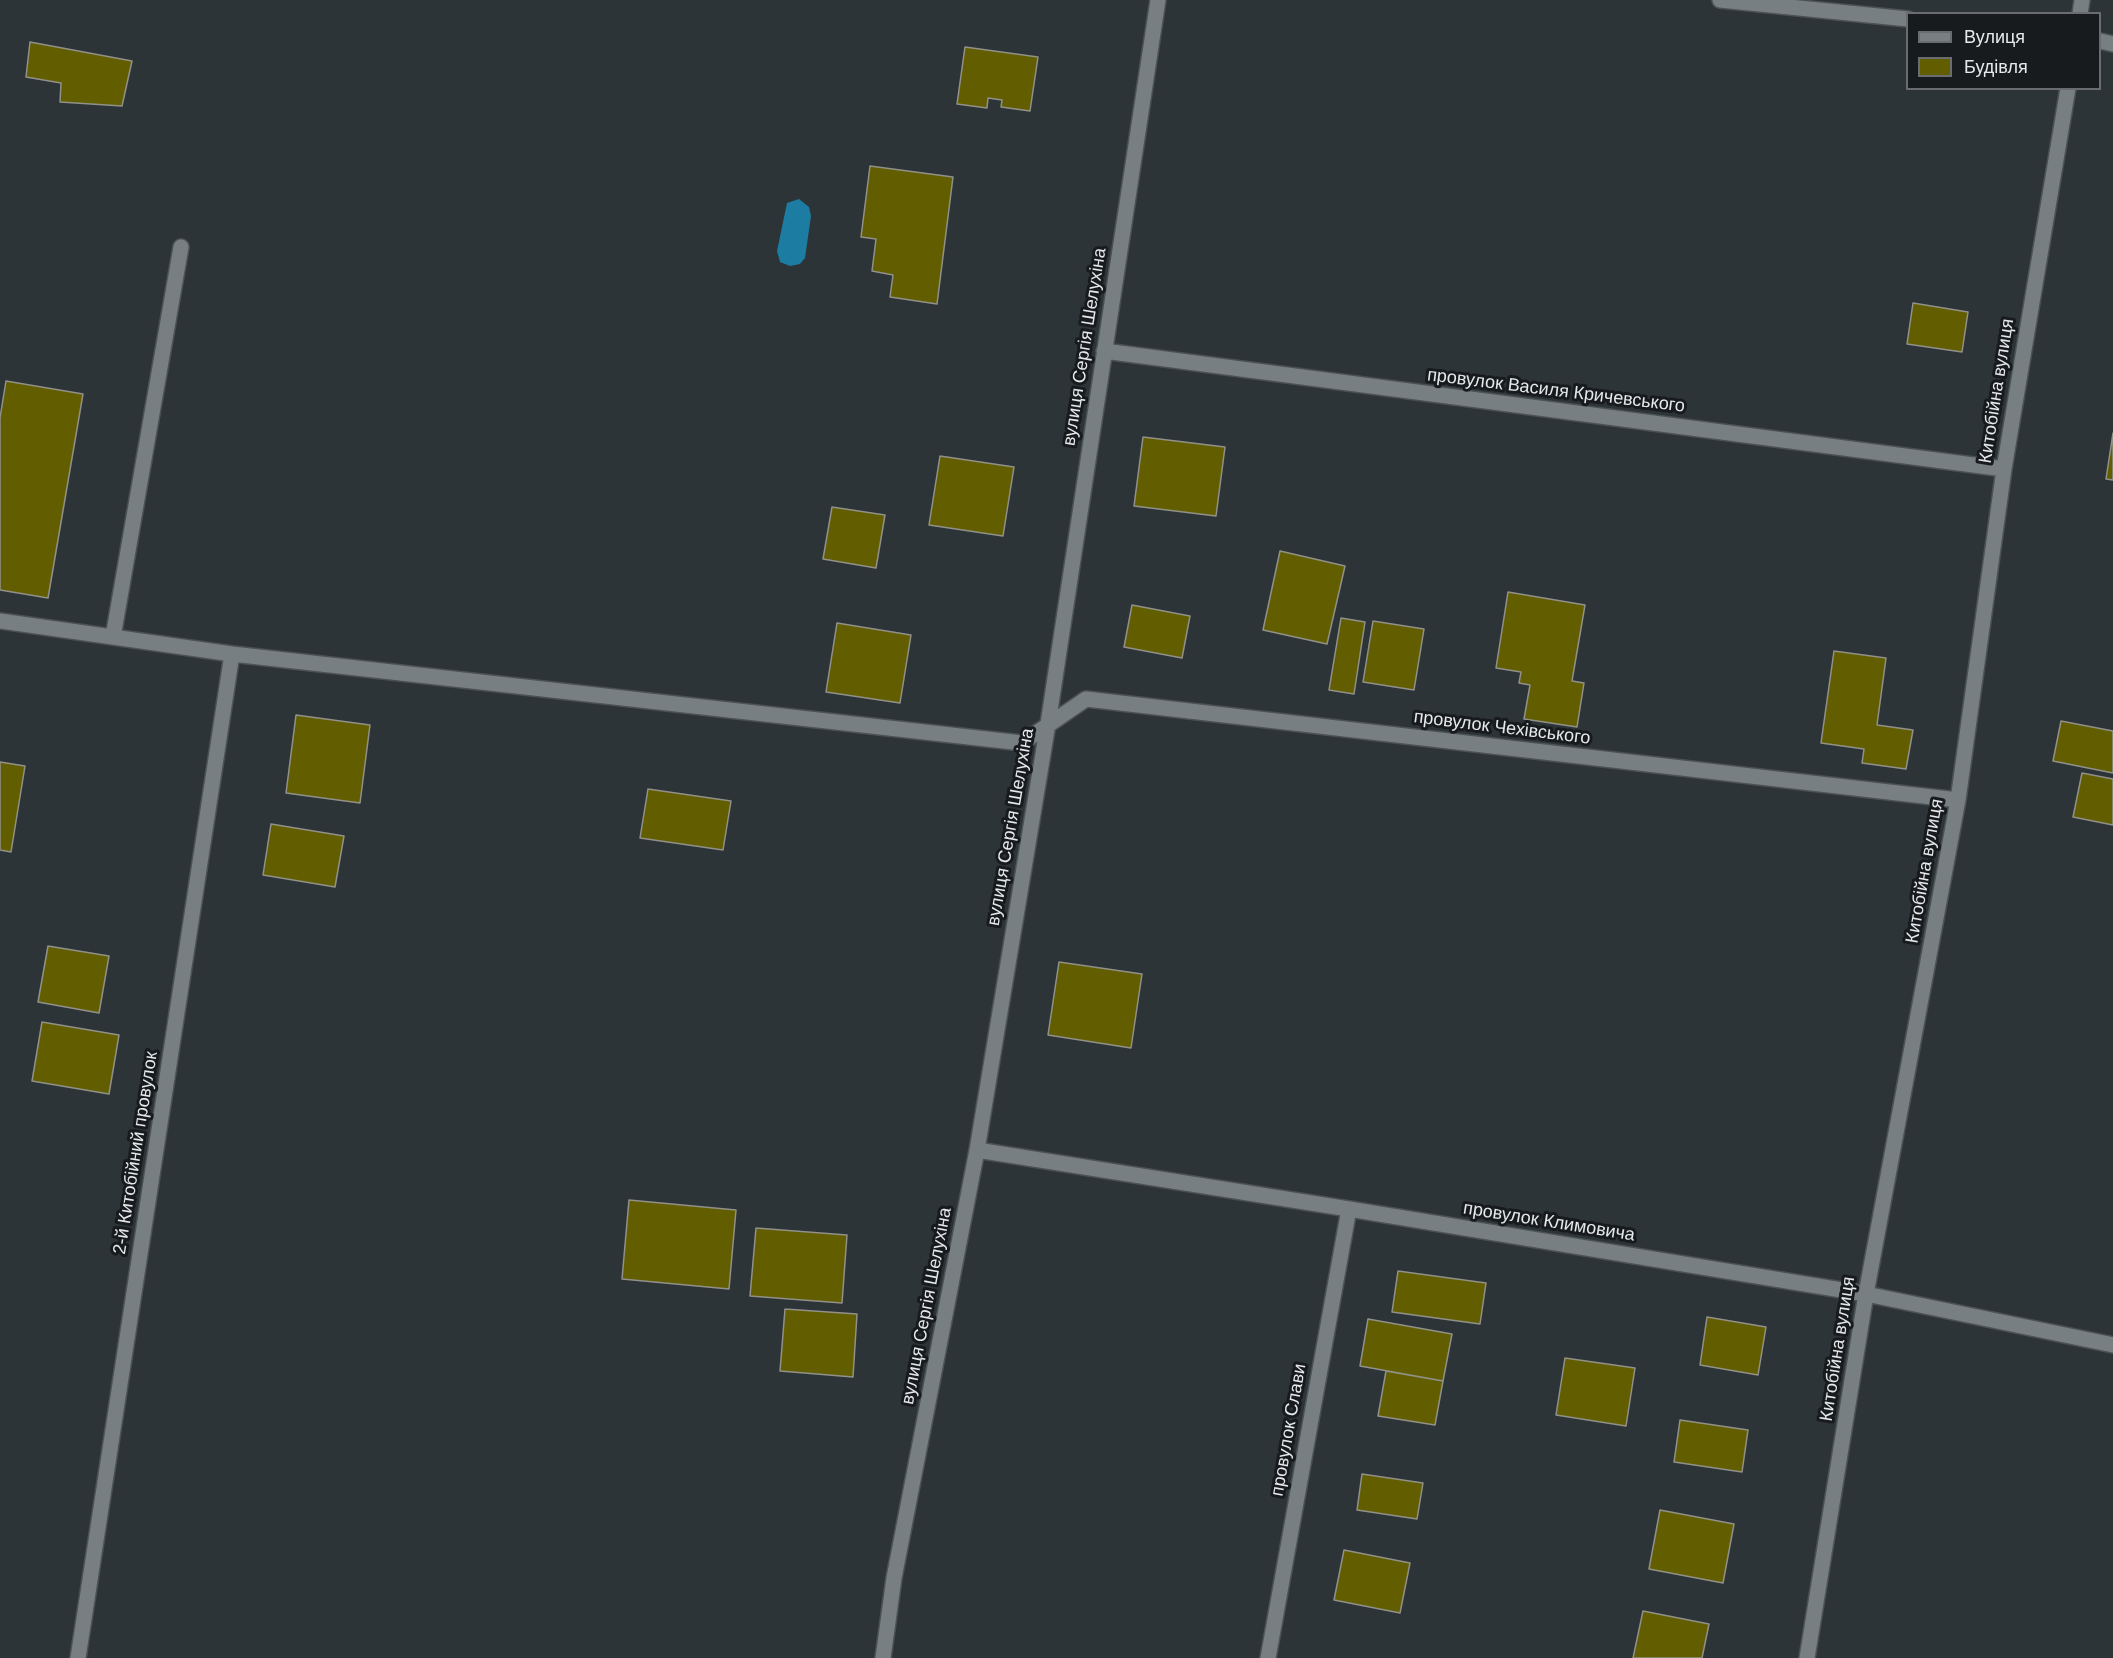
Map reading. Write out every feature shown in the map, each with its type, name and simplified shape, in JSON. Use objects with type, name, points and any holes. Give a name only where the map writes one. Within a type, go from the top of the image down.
[{"type":"street","name":"вулиця Сергія Шелухіна","points":[[883,1658],[894,1578],[977,1150],[1048,724],[1158,0]]},
{"type":"street","points":[[1720,0],[1906,19]]},
{"type":"street","name":"Китобійна вулиця","points":[[1808,1658],[1866,1294],[1958,800],[2004,469],[2068,90]]},
{"type":"street","points":[[113,637],[181,247]]},
{"type":"street","name":"провулок Василя Кричевського","points":[[1104,351],[2004,469]]},
{"type":"street","name":"провулок Чехівського","points":[[0,621],[232,654],[1022,743],[1086,699],[1958,800]]},
{"type":"street","name":"2-й Китобійний провулок","points":[[78,1658],[232,654]]},
{"type":"street","name":"провулок Климовича","points":[[977,1150],[1866,1294],[2113,1345]]},
{"type":"street","name":"провулок Слави","points":[[1268,1658],[1349,1209]]},
{"type":"water","points":[[799,199],[809,207],[811,216],[805,258],[800,264],[790,266],[780,262],[777,251],[787,203]]},
{"type":"building","points":[[30,42],[132,61],[122,106],[60,102],[61,83],[26,77]]},
{"type":"building","points":[[965,47],[1038,57],[1030,111],[1001,107],[1002,100],[988,98],[987,108],[957,104]]},
{"type":"building","points":[[870,166],[953,177],[937,304],[890,297],[893,275],[872,271],[876,239],[861,237]]},
{"type":"building","points":[[1913,303],[1968,312],[1962,352],[1907,344]]},
{"type":"building","points":[[6,381],[83,394],[48,598],[0,590],[0,418]]},
{"type":"building","points":[[2113,433],[2113,480],[2106,479]]},
{"type":"building","points":[[1143,437],[1225,447],[1216,516],[1134,506]]},
{"type":"building","points":[[940,456],[1014,467],[1003,536],[929,525]]},
{"type":"building","points":[[832,507],[885,515],[876,568],[823,559]]},
{"type":"building","points":[[1280,551],[1345,566],[1327,644],[1263,630]]},
{"type":"building","points":[[1508,592],[1585,605],[1572,681],[1584,683],[1577,727],[1524,719],[1530,685],[1519,683],[1521,672],[1496,668]]},
{"type":"building","points":[[1132,605],[1190,616],[1182,658],[1124,647]]},
{"type":"building","points":[[1341,618],[1365,622],[1354,694],[1329,690]]},
{"type":"building","points":[[1373,621],[1424,629],[1414,690],[1363,682]]},
{"type":"building","points":[[837,623],[911,635],[900,703],[826,692]]},
{"type":"building","points":[[1834,651],[1886,658],[1877,725],[1913,730],[1906,769],[1862,763],[1864,749],[1821,743]]},
{"type":"building","points":[[296,715],[370,725],[360,803],[286,793]]},
{"type":"building","points":[[2061,721],[2113,731],[2113,773],[2053,761]]},
{"type":"building","points":[[0,762],[25,766],[11,852],[0,850]]},
{"type":"building","points":[[2082,773],[2113,779],[2113,825],[2073,817]]},
{"type":"building","points":[[648,789],[731,801],[723,850],[640,838]]},
{"type":"building","points":[[271,824],[344,836],[335,887],[263,875]]},
{"type":"building","points":[[48,946],[109,956],[99,1013],[38,1002]]},
{"type":"building","points":[[1059,962],[1142,974],[1131,1048],[1048,1035]]},
{"type":"building","points":[[42,1022],[119,1035],[109,1094],[32,1081]]},
{"type":"building","points":[[629,1200],[736,1210],[729,1289],[622,1279]]},
{"type":"building","points":[[756,1228],[847,1235],[842,1303],[750,1296]]},
{"type":"building","points":[[1398,1271],[1486,1283],[1480,1324],[1392,1312]]},
{"type":"building","points":[[785,1309],[857,1314],[853,1377],[780,1371]]},
{"type":"building","points":[[1707,1317],[1766,1327],[1758,1375],[1700,1365]]},
{"type":"building","points":[[1368,1319],[1452,1334],[1443,1381],[1360,1366]]},
{"type":"building","points":[[1565,1358],[1635,1368],[1626,1426],[1556,1415]]},
{"type":"building","points":[[1386,1371],[1443,1381],[1435,1425],[1378,1416]]},
{"type":"building","points":[[1680,1420],[1748,1430],[1742,1472],[1674,1462]]},
{"type":"building","points":[[1362,1474],[1423,1483],[1417,1519],[1357,1510]]},
{"type":"building","points":[[1660,1510],[1734,1524],[1723,1583],[1649,1569]]},
{"type":"building","points":[[1344,1550],[1410,1563],[1400,1613],[1334,1600]]},
{"type":"building","points":[[1643,1611],[1709,1624],[1702,1658],[1633,1658]]}]
